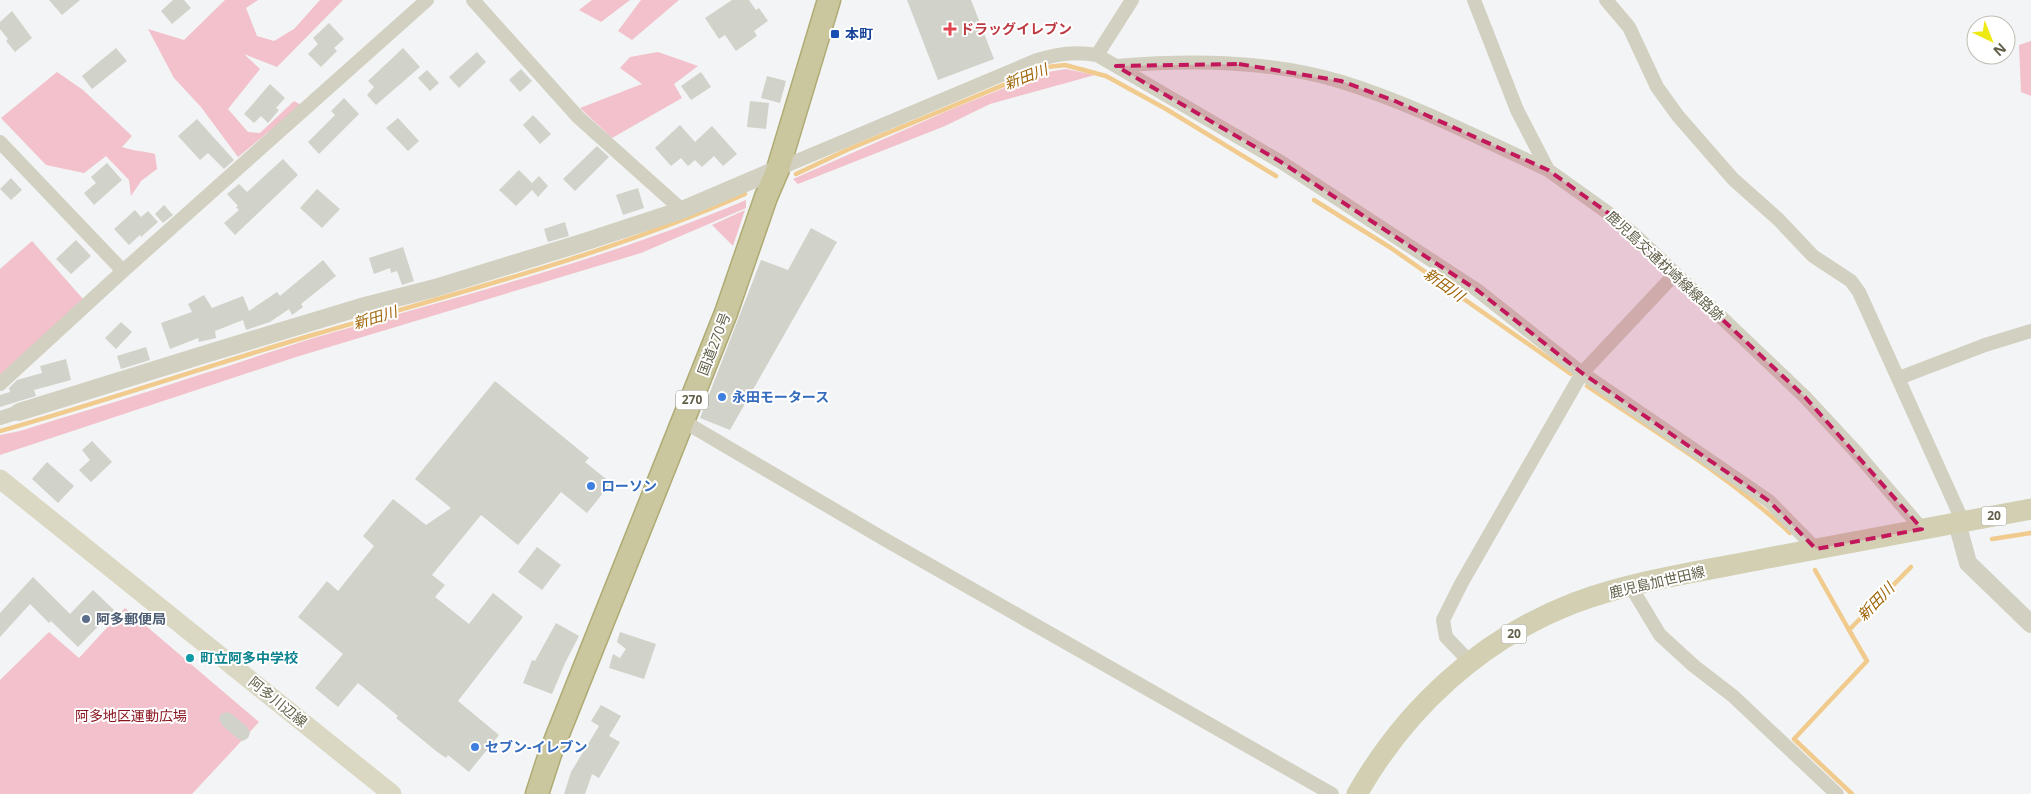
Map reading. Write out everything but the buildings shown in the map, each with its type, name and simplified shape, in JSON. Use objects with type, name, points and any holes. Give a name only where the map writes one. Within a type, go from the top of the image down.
[{"type":"highway","name":"国道270号","points":[[538,794],[550,754],[726,312],[766,197],[778,169],[829,0]]},
{"type":"main road","name":"阿多川辺線","points":[[0,479],[392,794]]},
{"type":"main road","name":"鹿児島加世田線","points":[[1357,794],[1394,737],[1415,711],[1453,676],[1470,662],[1529,625],[1574,603],[1660,579],[2031,509]]},
{"type":"street","points":[[0,384],[123,271],[427,0]]},
{"type":"street","points":[[473,0],[578,117],[682,210]]},
{"type":"street","points":[[1097,55],[1132,0]]},
{"type":"street","name":"鹿児島交通枕崎線線路跡","points":[[1474,0],[1517,110],[1548,170],[1611,215],[1805,397],[1922,529]]},
{"type":"street","points":[[1606,0],[1629,27],[1658,87],[1678,116],[1733,179],[1778,220],[1813,256],[1851,282],[1859,292],[1899,378],[1960,523],[1968,563],[2031,624]]},
{"type":"street","points":[[0,418],[247,341],[500,268],[682,210],[1037,60],[1063,53],[1080,52],[1097,55],[1281,162],[1477,290],[1582,373],[1769,501],[1816,549]]},
{"type":"street","points":[[1116,66],[1183,63],[1240,64],[1289,70],[1341,81],[1395,101],[1548,170]]},
{"type":"street","points":[[0,142],[123,271]]},
{"type":"street","points":[[1470,662],[1446,636],[1443,620],[1461,584],[1582,373],[1675,274]]},
{"type":"street","points":[[1899,378],[1985,345],[2031,330]]},
{"type":"street","points":[[683,421],[884,540],[1332,794]]},
{"type":"street","points":[[1631,587],[1660,634],[1694,666],[1733,696],[1837,794]]},
{"type":"highlighted area","points":[[1239,64],[1341,81],[1395,101],[1548,170],[1611,215],[1805,397],[1922,529],[1816,549],[1769,501],[1582,373],[1477,290],[1281,162],[1116,66]]},
{"type":"green space","points":[[225,0],[258,0],[246,8],[257,36],[274,41],[294,29],[320,0],[343,0],[277,67],[244,54],[260,69],[228,109],[248,132],[260,133],[294,101],[301,105],[238,157],[201,107],[174,78],[148,29],[184,40]]},
{"type":"green space","points":[[592,0],[630,0],[601,22],[579,10]]},
{"type":"green space","points":[[641,0],[679,0],[632,40],[618,31]]},
{"type":"green space","points":[[2031,41],[2031,96],[2021,92],[2019,45]]},
{"type":"green space","points":[[658,52],[698,66],[674,84],[682,98],[612,138],[580,108],[642,84],[620,68],[630,57]]},
{"type":"green space","points":[[1066,69],[1095,75],[990,104],[945,126],[798,184],[793,179],[952,109],[1042,73]]},
{"type":"green space","points":[[57,72],[83,90],[132,136],[122,147],[155,154],[157,169],[141,181],[131,196],[129,180],[106,156],[84,173],[46,165],[1,118]]},
{"type":"green space","points":[[746,200],[746,208],[641,253],[296,357],[0,455],[0,435],[20,431],[320,336],[596,256],[697,220]]},
{"type":"green space","points":[[745,210],[733,246],[712,225]]},
{"type":"green space","points":[[32,241],[83,299],[0,375],[0,269]]},
{"type":"green space","name":"阿多地区運動広場","points":[[125,608],[259,722],[192,794],[0,794],[0,680],[49,632],[79,658]]},
{"type":"waterway","name":"新田川","points":[[796,174],[849,149],[1047,67],[1065,65],[1106,76],[1166,109],[1276,176]]},
{"type":"waterway","name":"新田川","points":[[0,431],[276,346],[587,254],[693,216],[745,194]]},
{"type":"waterway","name":"新田川","points":[[1314,200],[1391,248],[1571,374]]},
{"type":"waterway","name":"新田川","points":[[1587,386],[1742,492],[1790,533]]},
{"type":"waterway","name":"新田川","points":[[1992,539],[2031,533]]},
{"type":"waterway","name":"新田川","points":[[1815,570],[1849,630],[1911,567]]},
{"type":"waterway","points":[[1849,630],[1867,661],[1794,739],[1852,794]]},
{"type":"place","name":"ドラッグイレブン","points":[[950,29]]},
{"type":"place","name":"本町","points":[[835,34]]},
{"type":"place","name":"永田モータース","points":[[722,397]]},
{"type":"place","name":"ローソン","points":[[591,486]]},
{"type":"place","name":"阿多郵便局","points":[[86,619]]},
{"type":"place","name":"町立阿多中学校","points":[[190,658]]},
{"type":"place","name":"セブン-イレブン","points":[[475,747]]}]
